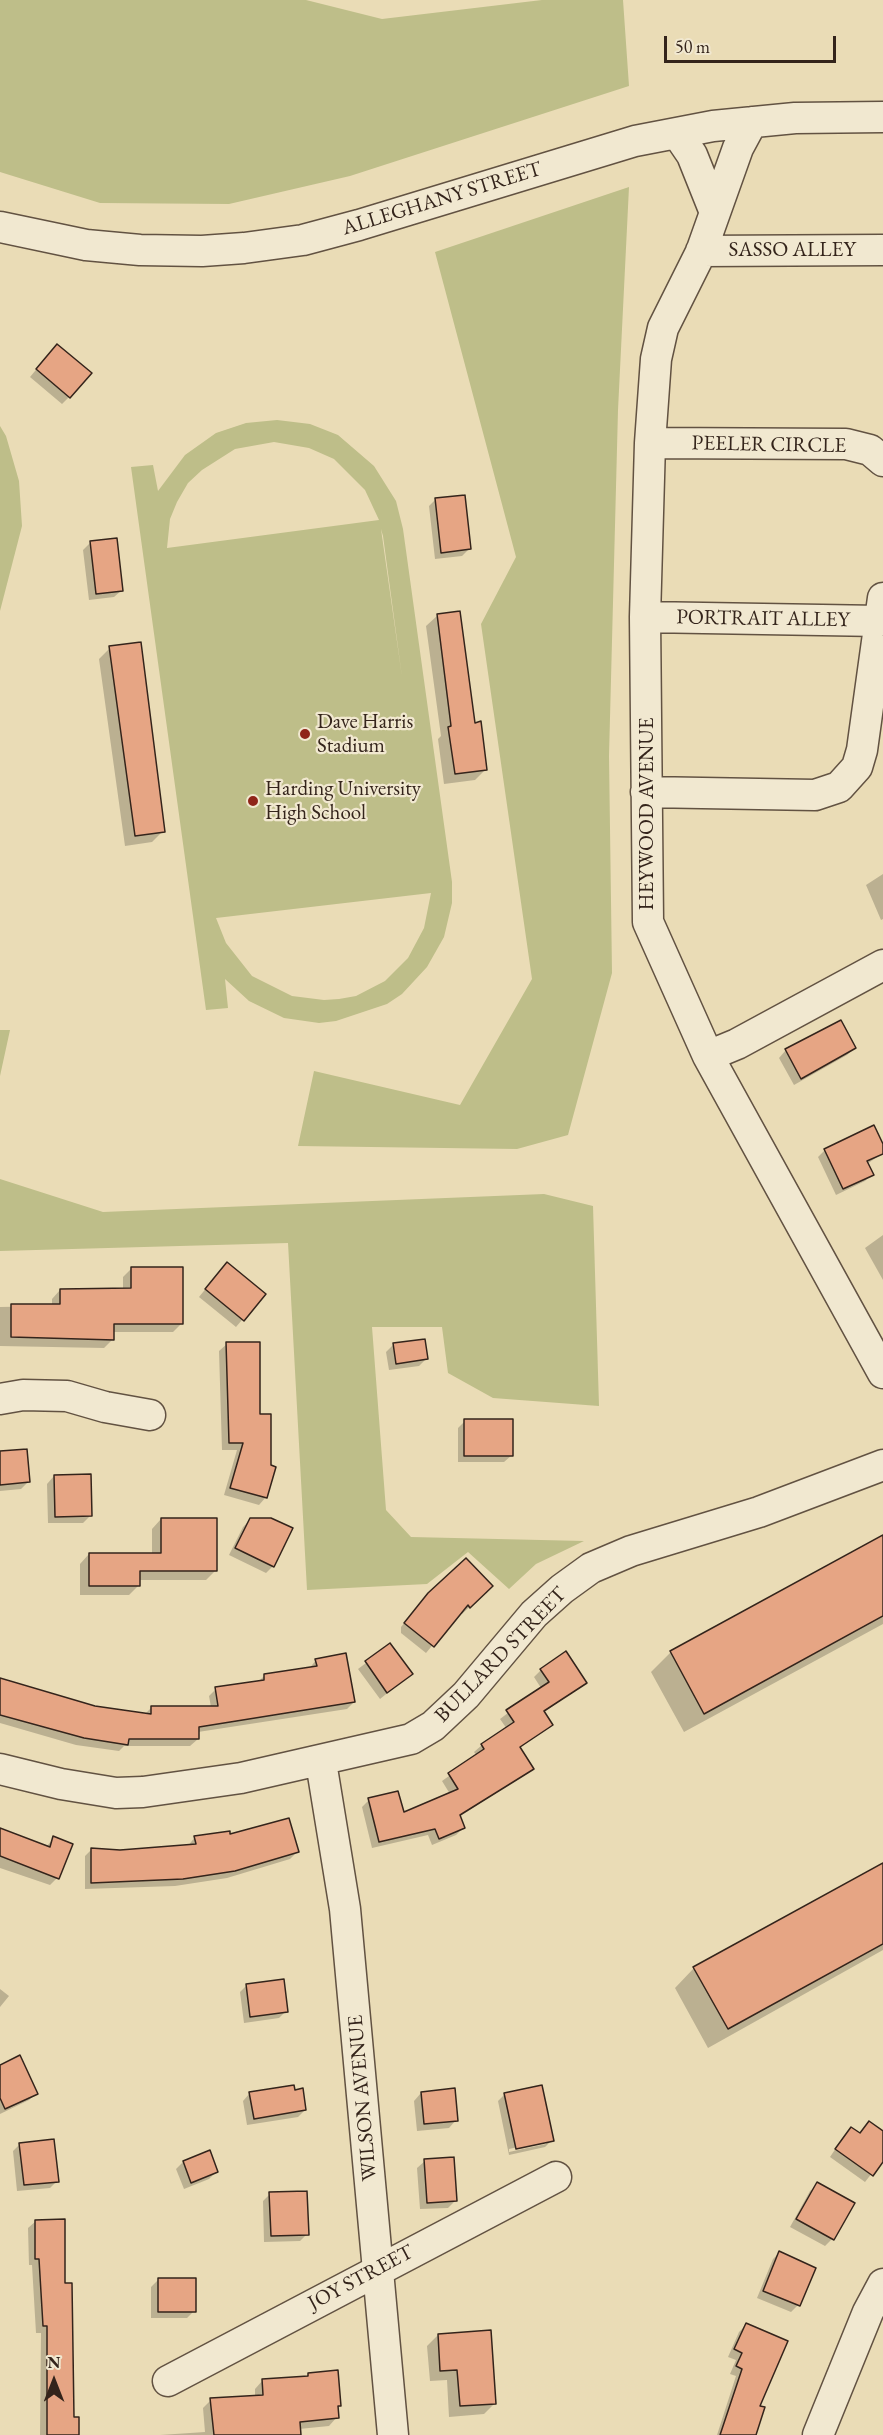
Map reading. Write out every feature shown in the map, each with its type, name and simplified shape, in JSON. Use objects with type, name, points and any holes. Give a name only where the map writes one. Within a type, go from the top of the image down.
[{"type":"street","name":"ALLEGHANY STREET","points":[[0,228],[86,245],[129,249],[202,251],[244,248],[303,240],[597,152],[677,133],[795,118],[883,117]]},
{"type":"street","name":"HEYWOOD AVENUE","points":[[752,122],[738,148],[701,251],[660,336],[650,443],[645,617],[648,922],[708,1056],[883,1373]]},
{"type":"street","points":[[677,133],[692,155],[714,210]]},
{"type":"street","name":"SASSO ALLEY","points":[[701,251],[883,250]]},
{"type":"street","name":"PEELER CIRCLE","points":[[650,443],[846,444],[870,450],[883,461]]},
{"type":"street","points":[[646,792],[814,795],[839,787],[857,767],[862,750],[881,610]]},
{"type":"street","name":"PORTRAIT ALLEY","points":[[645,617],[881,610]]},
{"type":"street","points":[[708,1056],[737,1044],[883,965]]},
{"type":"street","points":[[0,1399],[23,1395],[56,1395],[150,1415]]},
{"type":"street","name":"BULLARD STREET","points":[[0,1769],[116,1793],[143,1792],[241,1778],[321,1762],[411,1739],[433,1726],[466,1695],[534,1614],[562,1589],[591,1568],[631,1551],[759,1512],[883,1465]]},
{"type":"street","name":"WILSON AVENUE","points":[[321,1762],[345,1909],[393,2435]]},
{"type":"street","name":"JOY STREET","points":[[168,2381],[556,2177]]},
{"type":"street","points":[[818,2435],[868,2312],[883,2284]]},
{"type":"green space","points":[[0,0],[306,0],[382,19],[542,0],[623,0],[629,86],[350,176],[229,204],[100,203],[0,172]]},
{"type":"green space","points":[[629,187],[618,410],[609,756],[612,973],[568,1135],[517,1149],[298,1146],[314,1071],[460,1105],[532,979],[481,624],[516,557],[435,252]]},
{"type":"green space","points":[[277,420],[310,424],[338,435],[374,466],[396,501],[403,529],[452,882],[452,903],[444,937],[427,967],[402,994],[387,1004],[336,1021],[319,1023],[284,1018],[249,1001],[225,979],[228,1008],[206,1010],[131,467],[153,465],[158,491],[185,455],[216,433],[246,423]],"holes":[[[274,442],[309,448],[334,459],[365,490],[379,520],[167,548],[170,519],[188,483],[202,470],[235,449]],[[381,529],[383,536],[402,677]],[[431,893],[424,928],[408,958],[385,981],[356,996],[339,999],[324,1000],[292,996],[252,976],[226,943],[216,918]]]},
{"type":"green space","points":[[0,426],[6,436],[19,481],[22,526],[0,611]]},
{"type":"green space","points":[[0,1030],[10,1030],[0,1076]]},
{"type":"green space","points":[[0,1179],[103,1212],[544,1194],[593,1206],[599,1406],[493,1398],[448,1373],[442,1327],[372,1327],[386,1510],[411,1537],[584,1541],[536,1564],[509,1589],[468,1552],[427,1584],[307,1590],[288,1243],[0,1251]]},
{"type":"building","points":[[57,344],[92,373],[70,398],[36,369]]},
{"type":"building","points":[[465,495],[471,549],[441,553],[435,498]]},
{"type":"building","points":[[117,538],[123,591],[96,594],[90,541]]},
{"type":"building","points":[[460,611],[475,723],[481,721],[487,770],[455,774],[437,614]]},
{"type":"building","points":[[141,642],[165,832],[135,836],[109,646]]},
{"type":"building","points":[[841,1020],[856,1048],[801,1079],[785,1049]]},
{"type":"building","points":[[874,1125],[883,1144],[883,1154],[867,1161],[874,1175],[843,1189],[824,1149]]},
{"type":"building","points":[[227,1262],[266,1294],[244,1321],[205,1289]]},
{"type":"building","points":[[131,1267],[183,1267],[183,1324],[114,1324],[114,1340],[11,1337],[11,1304],[60,1304],[60,1289],[131,1288]]},
{"type":"building","points":[[425,1339],[428,1359],[396,1364],[393,1343]]},
{"type":"building","points":[[226,1342],[260,1342],[260,1414],[271,1414],[271,1465],[276,1467],[267,1498],[230,1488],[243,1443],[229,1443]]},
{"type":"building","points":[[464,1419],[513,1419],[513,1456],[464,1456]]},
{"type":"building","points":[[27,1449],[30,1482],[0,1485],[0,1451]]},
{"type":"building","points":[[91,1474],[92,1516],[55,1517],[54,1475]]},
{"type":"building","points":[[161,1518],[217,1518],[217,1571],[140,1571],[140,1586],[89,1586],[89,1553],[161,1553]]},
{"type":"building","points":[[250,1518],[271,1518],[293,1528],[274,1567],[235,1548]]},
{"type":"building","points":[[883,1535],[883,1616],[704,1714],[670,1651]]},
{"type":"building","points":[[466,1558],[493,1586],[470,1608],[468,1605],[434,1647],[404,1623],[428,1593]]},
{"type":"building","points":[[390,1643],[413,1674],[387,1693],[365,1661]]},
{"type":"building","points":[[566,1651],[587,1683],[544,1711],[553,1725],[520,1747],[534,1769],[460,1815],[465,1828],[439,1839],[435,1829],[379,1842],[368,1798],[398,1791],[404,1812],[458,1789],[448,1773],[484,1749],[481,1744],[514,1722],[506,1710],[549,1682],[540,1669]]},
{"type":"building","points":[[346,1653],[355,1702],[199,1727],[199,1739],[129,1739],[128,1745],[84,1738],[0,1715],[0,1678],[95,1706],[151,1714],[151,1706],[218,1706],[215,1687],[264,1680],[264,1674],[317,1666],[315,1659]]},
{"type":"building","points":[[289,1818],[299,1852],[235,1871],[183,1879],[91,1883],[91,1848],[120,1850],[196,1844],[194,1836],[230,1831],[230,1834]]},
{"type":"building","points":[[0,1828],[50,1847],[53,1836],[73,1844],[59,1879],[0,1856]]},
{"type":"building","points":[[883,1863],[883,1944],[728,2029],[693,1967]]},
{"type":"building","points":[[284,1979],[288,2012],[250,2017],[246,1984]]},
{"type":"building","points":[[20,2055],[38,2094],[5,2109],[0,2098],[0,2065]]},
{"type":"building","points":[[294,2085],[295,2090],[303,2088],[306,2110],[254,2119],[249,2092]]},
{"type":"building","points":[[542,2085],[554,2141],[516,2149],[504,2093]]},
{"type":"building","points":[[455,2088],[458,2121],[424,2124],[421,2092]]},
{"type":"building","points":[[869,2121],[883,2131],[883,2162],[873,2176],[835,2149],[851,2127],[860,2133]]},
{"type":"building","points":[[54,2139],[59,2182],[24,2185],[19,2143]]},
{"type":"building","points":[[210,2150],[218,2172],[191,2183],[183,2161]]},
{"type":"building","points":[[454,2157],[457,2201],[427,2203],[424,2159]]},
{"type":"building","points":[[817,2182],[855,2203],[834,2240],[796,2219]]},
{"type":"building","points":[[307,2191],[309,2235],[271,2236],[269,2192]]},
{"type":"building","points":[[65,2219],[65,2283],[72,2283],[74,2417],[79,2417],[79,2435],[47,2435],[47,2326],[43,2326],[39,2259],[35,2259],[35,2220]]},
{"type":"building","points":[[779,2251],[816,2268],[800,2306],[763,2291]]},
{"type":"building","points":[[158,2278],[196,2278],[196,2312],[158,2312]]},
{"type":"building","points":[[746,2323],[788,2341],[760,2406],[765,2407],[756,2435],[720,2435],[742,2369],[736,2366],[742,2353],[734,2349]]},
{"type":"building","points":[[491,2330],[496,2404],[460,2406],[457,2370],[440,2371],[438,2334]]},
{"type":"building","points":[[338,2370],[341,2406],[338,2406],[339,2418],[300,2422],[301,2435],[214,2435],[210,2398],[263,2395],[262,2379],[308,2376],[308,2373]]},
{"type":"place","name":"Dave Harris Stadium","points":[[305,734]]},
{"type":"place","name":"Harding University High School","points":[[253,801]]}]
